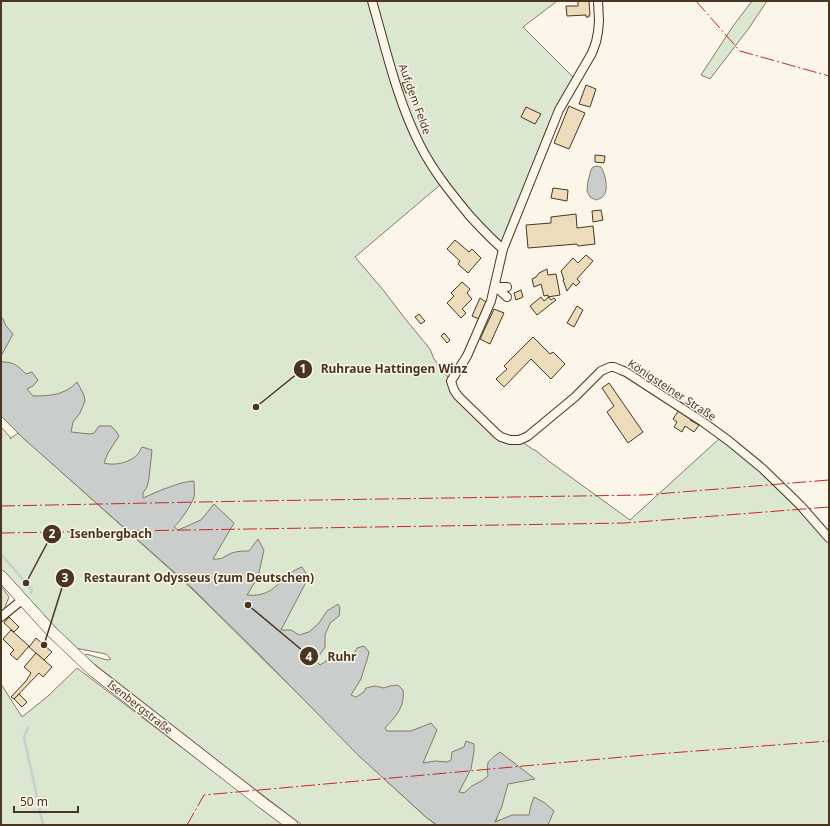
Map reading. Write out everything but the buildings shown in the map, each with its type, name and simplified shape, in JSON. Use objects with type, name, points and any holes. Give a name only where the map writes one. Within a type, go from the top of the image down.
[{"type":"main road","name":"Isenbergstraße","points":[[1,576],[51,631],[92,670],[292,825]]},
{"type":"street","name":"Auf dem Felde","points":[[372,1],[406,114],[420,145],[438,176],[457,200],[491,239],[503,249]]},
{"type":"street","name":"Königsteiner Straße","points":[[598,1],[598,32],[592,53],[559,110],[503,249],[491,301],[467,356],[451,381],[454,390],[458,396],[501,437],[514,441],[528,436],[575,397],[597,374],[610,367],[617,368],[626,372],[686,411],[729,441],[763,469],[800,505],[829,538]]},
{"type":"street","points":[[495,286],[504,288],[507,287]]},
{"type":"street","points":[[495,286],[507,297]]},
{"type":"street","points":[[1,617],[22,600]]},
{"type":"green space","points":[[1,1],[370,1],[419,148],[440,185],[355,257],[430,349],[434,359],[450,380],[497,434],[519,440],[535,450],[630,520],[720,438],[740,451],[797,506],[829,543],[829,825],[505,825],[499,820],[495,822],[497,818],[464,793],[459,792],[460,790],[426,763],[422,763],[423,761],[370,717],[281,631],[84,452],[1,366]]},
{"type":"green space","points":[[376,1],[557,1],[523,27],[573,77],[550,121],[502,242],[479,222],[438,173],[406,108]]},
{"type":"green space","points":[[752,1],[767,1],[749,28],[710,79],[701,75],[733,26]]},
{"type":"green space","points":[[1,427],[11,438],[10,439],[18,433],[192,589],[383,778],[436,825],[302,825],[84,656],[86,654],[107,660],[111,659],[106,654],[75,648],[1,570]]},
{"type":"green space","points":[[1,586],[9,597],[3,612],[1,613]]},
{"type":"green space","points":[[77,668],[284,825],[1,825],[1,684],[22,717],[48,696]]},
{"type":"shaded area","points":[[593,167],[601,167],[603,170],[606,191],[601,198],[596,200],[590,197],[587,191],[591,170]]},
{"type":"shaded area","points":[[1,317],[13,334],[1,356]]},
{"type":"shaded area","points":[[1,360],[3,362],[16,365],[26,374],[32,372],[38,380],[33,386],[27,389],[33,396],[57,394],[67,390],[77,382],[84,395],[85,401],[80,413],[73,422],[71,432],[90,434],[94,433],[99,426],[111,426],[119,436],[108,453],[104,463],[112,464],[126,462],[134,458],[142,447],[152,450],[149,478],[147,487],[143,493],[143,498],[179,484],[194,481],[193,500],[174,527],[178,530],[201,520],[214,504],[234,523],[213,559],[221,558],[236,552],[249,551],[258,539],[264,550],[258,577],[247,595],[257,595],[272,590],[288,575],[302,567],[306,573],[305,584],[281,630],[291,630],[299,635],[309,632],[319,623],[327,611],[338,604],[340,608],[339,616],[330,623],[325,635],[325,647],[317,662],[320,665],[328,660],[343,660],[349,658],[357,648],[364,646],[369,652],[367,660],[361,679],[351,695],[356,697],[364,692],[366,688],[375,686],[384,688],[398,685],[403,690],[403,701],[399,711],[385,728],[387,731],[411,731],[431,723],[437,730],[423,763],[435,761],[447,762],[451,760],[452,752],[464,747],[466,741],[474,744],[471,769],[459,792],[464,793],[488,776],[487,767],[489,762],[500,752],[535,779],[508,784],[502,806],[495,822],[512,815],[529,815],[534,797],[545,803],[554,811],[548,825],[437,825],[427,818],[359,756],[191,587],[23,438],[1,416]]},
{"type":"waterway","points":[[1,554],[32,590],[31,593]]},
{"type":"waterway","points":[[28,728],[24,737],[43,825]]},
{"type":"power","points":[[696,1],[740,51],[829,76]]},
{"type":"power","points":[[1,506],[644,495],[829,480]]},
{"type":"power","points":[[1,533],[625,523],[829,507]]},
{"type":"power","points":[[187,825],[204,795],[656,754],[829,741]]},
{"type":"place","name":"Ruhraue Hattingen Winz","points":[[256,407]]},
{"type":"place","name":"Isenbergbach","points":[[26,583]]},
{"type":"place","name":"Ruhr","points":[[248,605]]},
{"type":"place","name":"Restaurant Odysseus (zum Deutschen)","points":[[44,645]]}]
